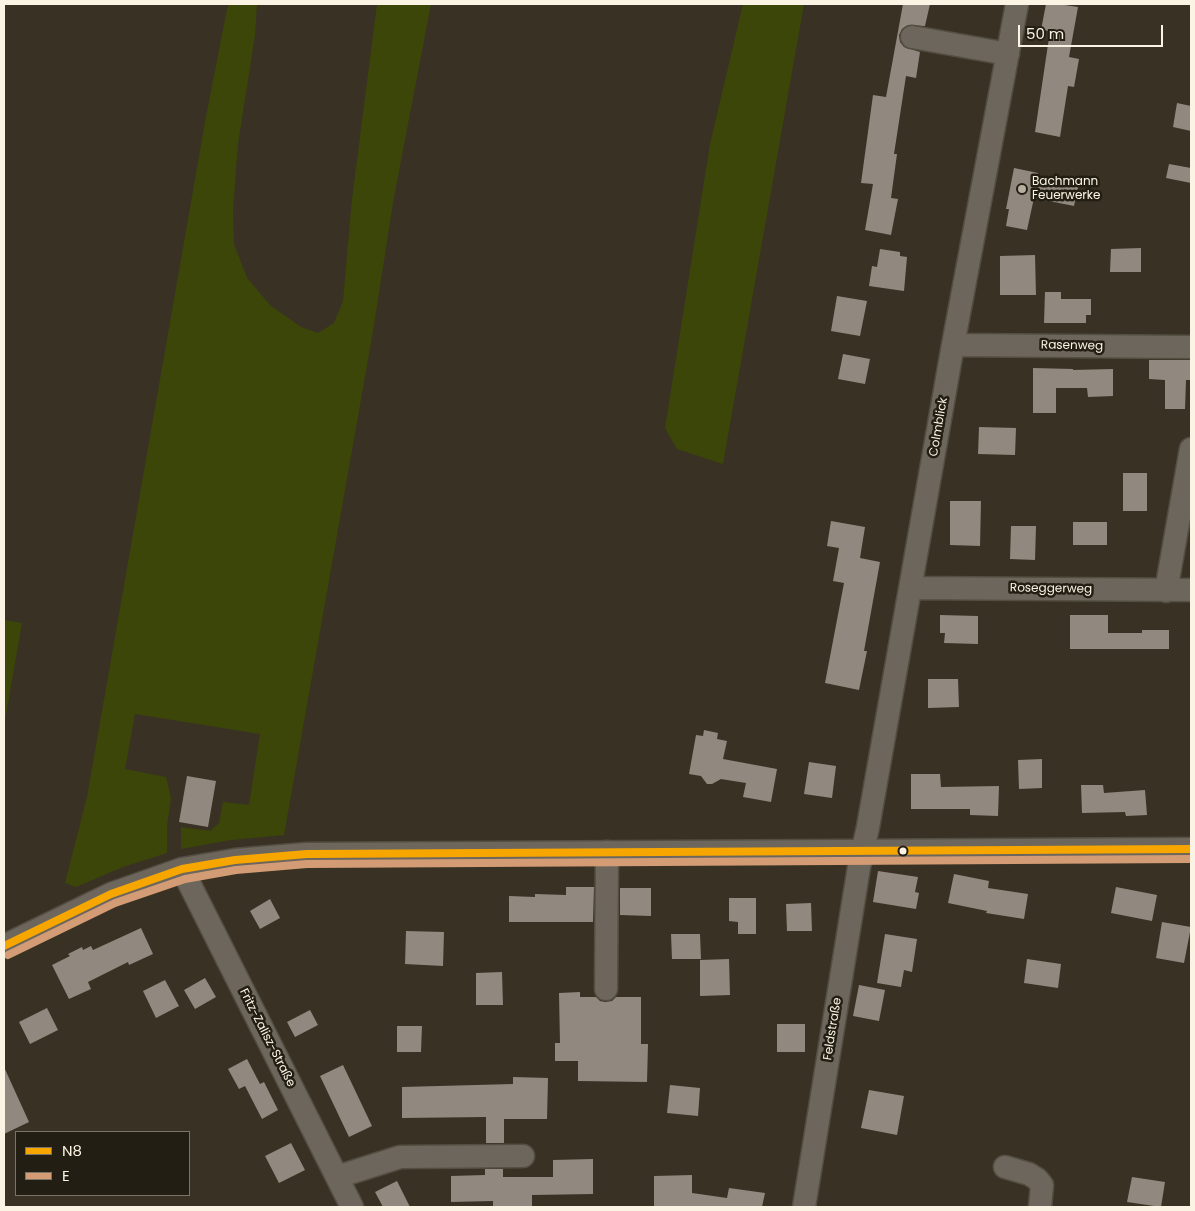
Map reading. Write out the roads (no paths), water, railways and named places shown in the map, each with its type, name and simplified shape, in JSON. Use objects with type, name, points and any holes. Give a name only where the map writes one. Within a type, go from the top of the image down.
[{"type":"street","name":"Colmblick","points":[[862,851],[868,827],[953,345],[1017,4]]},
{"type":"street","points":[[912,37],[1008,54]]},
{"type":"street","name":"Rasenweg","points":[[953,345],[1191,348]]},
{"type":"street","points":[[1166,590],[1191,449]]},
{"type":"street","name":"Roseggerweg","points":[[910,588],[1191,590]]},
{"type":"street","points":[[4,946],[111,894],[182,869],[235,860],[307,854],[1191,849]]},
{"type":"street","name":"Feldstraße","points":[[804,1207],[862,851]]},
{"type":"street","points":[[606,989],[607,852]]},
{"type":"street","name":"Fritz-Zalisz-Straße","points":[[182,869],[352,1207]]},
{"type":"street","points":[[337,1177],[400,1157],[524,1156]]},
{"type":"street","points":[[1005,1167],[1029,1174],[1037,1179],[1042,1185],[1040,1207]]},
{"type":"place","name":"Bachmann Feuerwerke","points":[[1022,189]]}]
